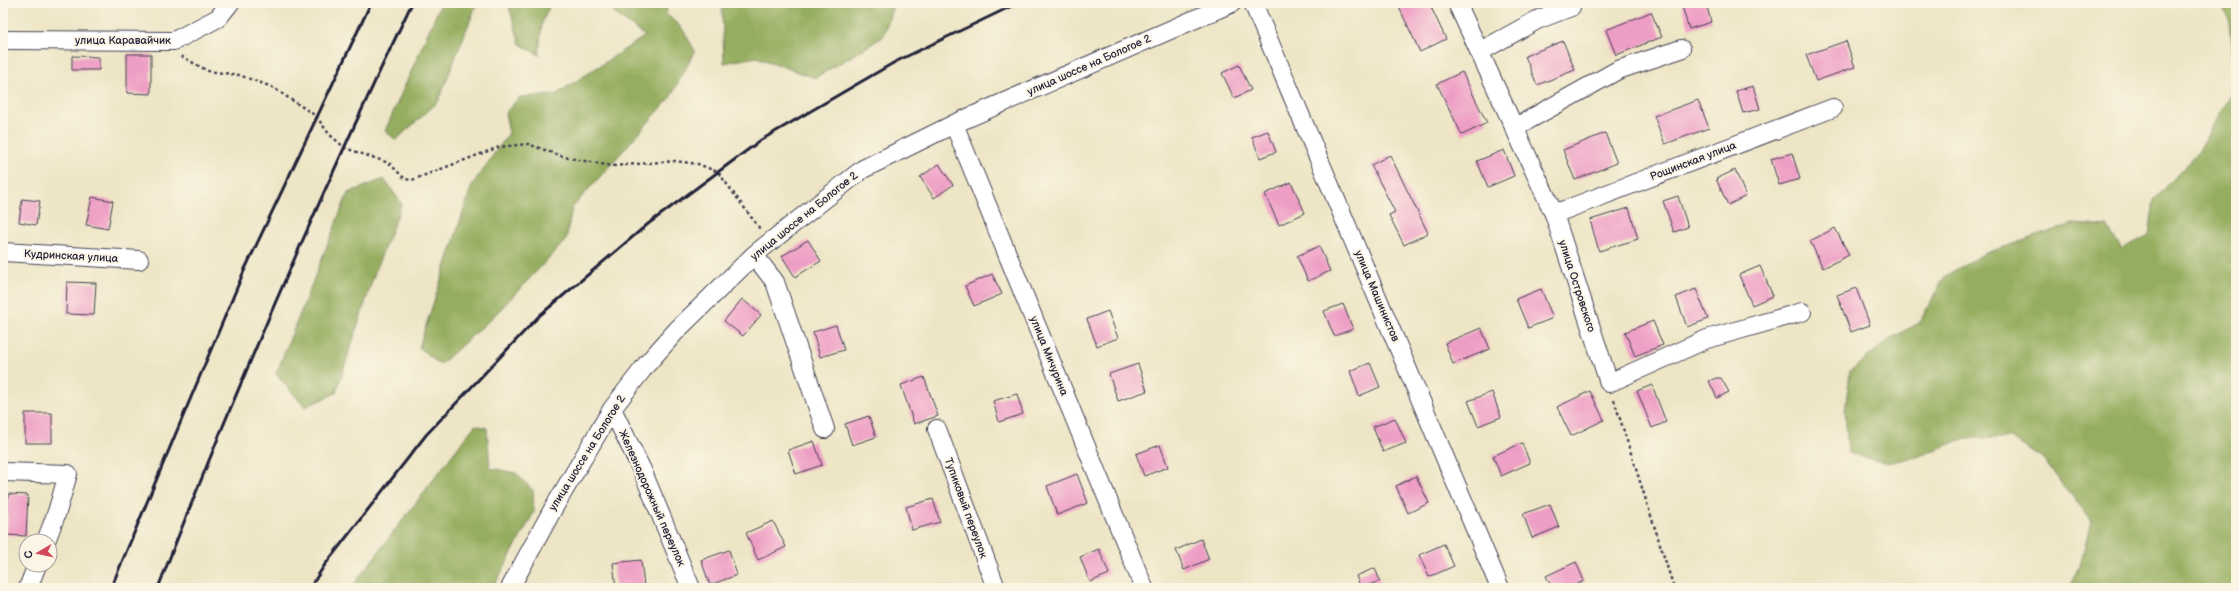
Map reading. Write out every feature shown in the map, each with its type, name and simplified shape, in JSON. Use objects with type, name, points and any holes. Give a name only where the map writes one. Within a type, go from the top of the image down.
[{"type":"street","name":"улица Каравайчик","points":[[3,40],[174,41],[218,18],[230,3]]},
{"type":"street","name":"улица шоссе на Бологое 2","points":[[510,588],[552,509],[612,408],[646,365],[677,330],[754,255],[770,242],[863,169],[954,124],[1232,3]]},
{"type":"street","name":"улица Машинистов","points":[[1254,3],[1500,588]]},
{"type":"street","name":"улица Островского","points":[[1457,3],[1554,214],[1609,383]]},
{"type":"street","points":[[1479,52],[1537,20],[1571,7]]},
{"type":"street","points":[[1514,128],[1618,70],[1681,49]]},
{"type":"street","name":"Рощинская улица","points":[[1554,214],[1833,108]]},
{"type":"street","name":"улица Мичурина","points":[[954,124],[1144,588]]},
{"type":"street","name":"Кудринская улица","points":[[3,252],[139,260]]},
{"type":"street","points":[[754,255],[775,282],[825,429]]},
{"type":"street","points":[[1609,383],[1707,339],[1802,312]]},
{"type":"street","name":"Железнодорожный переулок","points":[[612,408],[642,470],[690,588]]},
{"type":"street","name":"Тупиковый переулок","points":[[937,428],[996,588]]},
{"type":"street","points":[[3,472],[68,474],[58,512],[49,533]]},
{"type":"street","points":[[28,588],[34,573]]},
{"type":"path","points":[[179,56],[208,71],[239,75],[272,86],[316,116],[329,134],[345,148],[389,163],[405,178],[412,180],[499,147],[528,144],[564,157],[612,166],[675,161],[698,164],[718,172],[770,242]]},
{"type":"path","points":[[1609,383],[1674,588]]},
{"type":"green space","points":[[441,3],[477,3],[438,102],[396,140],[385,131]]},
{"type":"green space","points":[[508,3],[551,3],[542,23],[539,55],[520,44]]},
{"type":"green space","points":[[611,3],[668,3],[666,14],[682,28],[695,51],[670,98],[572,208],[566,240],[495,315],[440,365],[419,347],[472,185],[509,133],[505,113],[520,97],[555,95],[645,36],[614,13]]},
{"type":"green space","points":[[734,3],[894,3],[883,37],[815,78],[756,57],[724,63],[722,8]]},
{"type":"green space","points":[[2220,3],[2236,3],[2236,588],[2070,588],[2080,566],[2091,520],[2041,457],[2010,438],[1966,438],[1917,457],[1887,463],[1848,453],[1845,411],[1850,371],[1891,338],[1919,323],[1945,276],[1983,254],[2073,224],[2107,226],[2122,249],[2149,235],[2154,200],[2198,152],[2235,86],[2230,22]]},
{"type":"green space","points":[[384,179],[402,204],[376,269],[336,393],[305,407],[276,374],[348,193]]},
{"type":"green space","points":[[475,425],[487,428],[490,468],[516,473],[533,490],[534,512],[493,588],[351,588]]},
{"type":"building","points":[[1397,3],[1429,3],[1446,39],[1420,52]]},
{"type":"building","points":[[1681,3],[1706,3],[1711,22],[1689,29]]},
{"type":"building","points":[[1651,12],[1662,37],[1616,55],[1606,30]]},
{"type":"building","points":[[1563,41],[1575,70],[1537,85],[1525,56]]},
{"type":"building","points":[[1846,41],[1855,67],[1816,81],[1806,55]]},
{"type":"building","points":[[127,54],[151,54],[151,94],[127,93]]},
{"type":"building","points":[[72,56],[99,57],[99,70],[72,70]]},
{"type":"building","points":[[1239,65],[1251,90],[1234,98],[1222,73]]},
{"type":"building","points":[[1462,72],[1487,123],[1462,135],[1437,84]]},
{"type":"building","points":[[1753,86],[1760,109],[1743,113],[1736,91]]},
{"type":"building","points":[[1698,100],[1709,128],[1665,144],[1654,116]]},
{"type":"building","points":[[1268,131],[1276,152],[1260,158],[1252,137]]},
{"type":"building","points":[[1605,133],[1617,163],[1575,180],[1563,150]]},
{"type":"building","points":[[1504,150],[1514,176],[1488,187],[1477,161]]},
{"type":"building","points":[[1792,153],[1800,179],[1779,185],[1771,159]]},
{"type":"building","points":[[1390,155],[1428,233],[1404,245],[1389,215],[1395,212],[1371,165]]},
{"type":"building","points":[[939,164],[953,185],[934,198],[920,177]]},
{"type":"building","points":[[1735,170],[1746,196],[1728,205],[1716,179]]},
{"type":"building","points":[[1291,182],[1305,213],[1279,225],[1265,194]]},
{"type":"building","points":[[1678,196],[1688,227],[1674,232],[1663,201]]},
{"type":"building","points":[[92,197],[113,201],[108,229],[86,225]]},
{"type":"building","points":[[22,199],[40,201],[36,225],[19,222]]},
{"type":"building","points":[[1629,208],[1638,239],[1599,251],[1590,220]]},
{"type":"building","points":[[1835,228],[1849,255],[1823,268],[1810,241]]},
{"type":"building","points":[[808,240],[821,261],[795,277],[782,256]]},
{"type":"building","points":[[1319,246],[1330,271],[1308,281],[1297,256]]},
{"type":"building","points":[[1760,266],[1773,296],[1752,305],[1739,275]]},
{"type":"building","points":[[992,274],[1002,294],[974,306],[965,286]]},
{"type":"building","points":[[67,282],[96,283],[94,315],[66,314]]},
{"type":"building","points":[[1856,288],[1870,325],[1851,332],[1837,295]]},
{"type":"building","points":[[1541,289],[1553,318],[1528,328],[1516,299]]},
{"type":"building","points":[[1696,289],[1708,319],[1687,327],[1676,297]]},
{"type":"building","points":[[742,299],[761,315],[743,336],[724,321]]},
{"type":"building","points":[[1343,304],[1353,329],[1334,336],[1324,311]]},
{"type":"building","points":[[1108,311],[1118,338],[1097,346],[1087,319]]},
{"type":"building","points":[[1653,321],[1663,345],[1635,356],[1625,332]]},
{"type":"building","points":[[836,325],[844,350],[820,357],[813,332]]},
{"type":"building","points":[[1481,328],[1490,349],[1453,364],[1445,343]]},
{"type":"building","points":[[1370,363],[1380,387],[1359,396],[1350,371]]},
{"type":"building","points":[[1138,364],[1147,391],[1118,401],[1109,374]]},
{"type":"building","points":[[924,377],[938,416],[914,424],[901,385]]},
{"type":"building","points":[[1716,378],[1721,378],[1729,392],[1717,398],[1709,381]]},
{"type":"building","points":[[1652,385],[1666,422],[1652,428],[1637,391]]},
{"type":"building","points":[[1590,391],[1604,420],[1571,436],[1557,407]]},
{"type":"building","points":[[1492,392],[1501,417],[1478,426],[1468,401]]},
{"type":"building","points":[[1017,394],[1023,414],[999,422],[993,401]]},
{"type":"building","points":[[25,413],[52,413],[52,443],[25,443]]},
{"type":"building","points":[[869,416],[876,437],[852,445],[845,424]]},
{"type":"building","points":[[1395,418],[1406,443],[1383,452],[1373,427]]},
{"type":"building","points":[[814,441],[822,465],[796,474],[788,450]]},
{"type":"building","points":[[1522,443],[1530,463],[1501,476],[1493,456]]},
{"type":"building","points":[[1160,445],[1168,467],[1144,476],[1136,454]]},
{"type":"building","points":[[1077,474],[1088,503],[1057,515],[1047,486]]},
{"type":"building","points":[[1416,476],[1429,503],[1408,513],[1396,486]]},
{"type":"building","points":[[8,494],[28,495],[26,533],[18,533],[18,536],[7,535]]},
{"type":"building","points":[[933,499],[940,522],[912,530],[906,507]]},
{"type":"building","points":[[1550,504],[1559,527],[1532,538],[1523,514]]},
{"type":"building","points":[[773,521],[786,547],[758,560],[746,533]]},
{"type":"building","points":[[1201,539],[1209,559],[1184,570],[1176,550]]},
{"type":"building","points":[[1444,544],[1454,566],[1429,577],[1419,555]]},
{"type":"building","points":[[1099,549],[1109,574],[1090,582],[1080,557]]},
{"type":"building","points":[[729,550],[737,575],[710,585],[701,560]]},
{"type":"building","points":[[641,560],[644,586],[616,588],[613,563]]},
{"type":"building","points":[[1576,562],[1584,581],[1568,588],[1552,588],[1546,576]]},
{"type":"building","points":[[1375,568],[1380,581],[1361,588],[1356,576]]},
{"type":"railway","points":[[111,588],[244,271],[371,3]]},
{"type":"railway","points":[[158,588],[217,440],[279,293],[344,148],[412,3]]},
{"type":"railway","points":[[310,588],[324,566],[426,435],[539,316],[648,224],[761,140],[895,62],[1018,3]]}]
